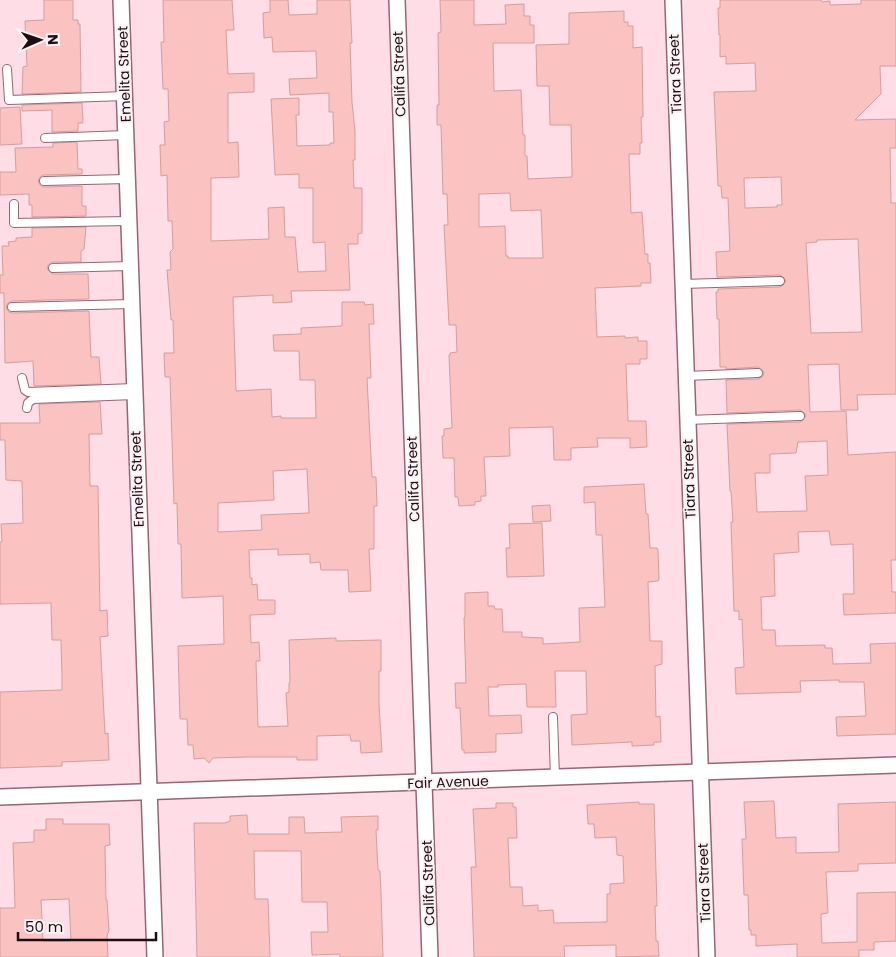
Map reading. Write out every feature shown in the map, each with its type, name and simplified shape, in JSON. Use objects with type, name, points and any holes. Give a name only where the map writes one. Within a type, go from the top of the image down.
[{"type":"street","name":"Emelita Street","points":[[121,0],[155,957]]},
{"type":"street","name":"Califa Street","points":[[396,0],[430,957]]},
{"type":"street","name":"Tiara Street","points":[[673,0],[707,957]]},
{"type":"street","name":"Fair Avenue","points":[[0,797],[896,765]]},
{"type":"lane","points":[[7,69],[9,100],[125,96]]},
{"type":"lane","points":[[45,138],[126,135]]},
{"type":"lane","points":[[44,181],[127,179]]},
{"type":"lane","points":[[14,204],[14,223],[128,221]]},
{"type":"lane","points":[[54,268],[130,266]]},
{"type":"lane","points":[[683,284],[780,281]]},
{"type":"lane","points":[[12,308],[131,304]]},
{"type":"lane","points":[[686,376],[758,372]]},
{"type":"lane","points":[[22,378],[24,390],[28,392],[134,392]]},
{"type":"lane","points":[[27,408],[28,403],[33,399],[134,392]]},
{"type":"lane","points":[[687,420],[800,416]]},
{"type":"lane","points":[[554,717],[555,778]]},
{"type":"building","points":[[44,0],[73,0],[73,20],[78,20],[78,24],[80,24],[81,92],[22,94],[23,67],[27,66],[25,21],[44,20]]},
{"type":"building","points":[[163,0],[232,0],[234,30],[226,30],[228,74],[254,73],[254,92],[228,93],[228,143],[238,142],[239,177],[211,178],[211,241],[269,239],[268,208],[284,207],[285,237],[295,237],[298,272],[326,271],[325,242],[313,243],[313,188],[299,188],[299,174],[275,175],[271,99],[299,98],[299,115],[296,115],[297,146],[330,145],[330,143],[334,143],[333,112],[329,112],[329,93],[290,95],[289,79],[317,78],[316,51],[273,52],[272,37],[264,38],[263,13],[270,12],[270,0],[288,0],[289,15],[317,14],[317,0],[350,0],[352,102],[355,131],[354,188],[362,188],[362,233],[358,234],[358,244],[348,244],[350,290],[291,291],[292,302],[273,303],[273,295],[233,297],[236,391],[271,389],[272,417],[316,418],[315,380],[300,380],[299,351],[274,351],[273,335],[301,334],[301,328],[342,326],[342,302],[364,302],[365,305],[373,304],[374,324],[369,324],[371,378],[367,378],[372,477],[376,477],[377,506],[374,506],[374,549],[369,549],[371,591],[349,592],[348,570],[321,570],[320,562],[310,563],[310,554],[278,555],[278,549],[249,550],[250,578],[252,578],[252,585],[257,584],[258,600],[275,600],[275,614],[250,615],[251,643],[259,642],[260,661],[256,661],[258,727],[288,726],[286,693],[289,692],[290,683],[289,640],[336,638],[336,641],[381,640],[379,705],[382,752],[361,753],[360,741],[351,741],[350,735],[317,736],[317,760],[297,760],[297,757],[247,757],[213,758],[209,763],[204,758],[194,759],[193,745],[188,745],[187,719],[180,719],[178,646],[224,644],[223,596],[182,598],[181,544],[178,544],[177,503],[174,504],[170,377],[165,377],[164,353],[174,353],[173,320],[171,320],[167,270],[171,270],[170,252],[173,249],[172,221],[168,221],[167,175],[161,176],[160,145],[165,145],[164,122],[169,121],[168,89],[163,89],[161,42],[164,42]],"holes":[[[307,469],[309,513],[261,515],[262,530],[218,532],[218,503],[274,500],[273,471]]]},
{"type":"building","points":[[440,0],[474,0],[474,25],[506,24],[505,5],[524,4],[524,16],[530,16],[530,25],[534,25],[534,43],[493,43],[494,91],[521,90],[523,135],[525,135],[528,179],[572,177],[571,125],[550,125],[549,86],[537,86],[536,45],[569,44],[569,13],[624,11],[624,22],[628,22],[628,26],[633,26],[633,48],[642,47],[642,143],[640,143],[640,154],[629,154],[631,213],[642,212],[645,254],[648,254],[648,263],[650,263],[651,283],[641,283],[641,286],[595,288],[597,337],[638,337],[638,341],[647,341],[647,359],[640,359],[640,364],[626,364],[628,421],[646,421],[647,447],[630,448],[630,438],[597,438],[598,447],[571,448],[571,460],[554,460],[553,427],[509,428],[510,456],[484,457],[486,496],[481,496],[481,501],[475,502],[475,505],[459,506],[458,497],[455,497],[454,458],[443,458],[442,436],[444,436],[444,429],[452,428],[449,355],[450,353],[457,352],[456,325],[449,325],[444,225],[448,225],[447,194],[443,194],[441,125],[437,125],[437,105],[439,105],[438,33],[441,32]],"holes":[[[510,193],[511,211],[541,210],[543,258],[508,258],[506,256],[505,226],[479,227],[479,194]]]},
{"type":"building","points":[[720,0],[821,0],[822,2],[830,1],[830,5],[861,4],[861,0],[896,0],[896,66],[880,66],[881,94],[855,120],[896,119],[896,148],[890,148],[891,203],[896,203],[896,394],[857,395],[858,410],[841,410],[839,364],[808,365],[810,412],[846,411],[848,455],[896,452],[896,560],[891,560],[892,592],[896,592],[896,613],[844,615],[843,594],[854,594],[853,544],[831,545],[829,531],[798,532],[799,552],[774,554],[775,596],[761,597],[762,630],[775,630],[776,646],[825,645],[825,648],[832,648],[833,664],[871,663],[870,644],[896,643],[896,734],[837,736],[836,717],[866,716],[864,682],[839,682],[839,680],[800,681],[801,692],[736,694],[735,668],[744,667],[742,619],[739,620],[739,611],[734,611],[731,522],[733,522],[727,424],[800,422],[806,416],[800,410],[727,413],[726,380],[759,379],[763,376],[764,372],[758,367],[726,369],[726,367],[720,367],[719,319],[717,319],[716,292],[718,292],[718,289],[780,287],[786,281],[780,275],[717,277],[716,252],[730,251],[728,198],[722,198],[721,186],[718,186],[714,92],[756,91],[755,63],[726,64],[726,56],[720,57],[718,8],[720,8]],"holes":[[[781,177],[782,205],[777,205],[777,207],[745,208],[744,178]],[[858,239],[862,332],[811,333],[806,243],[817,242],[817,240]],[[827,441],[828,475],[805,476],[807,511],[757,512],[755,473],[770,473],[770,454],[796,453],[798,442]]]},
{"type":"building","points":[[82,103],[83,123],[78,123],[78,131],[52,132],[52,110],[22,111],[22,105]]},
{"type":"building","points":[[20,107],[22,144],[0,145],[0,108]]},
{"type":"building","points":[[77,142],[78,169],[82,169],[82,174],[43,175],[39,178],[38,182],[44,187],[82,186],[82,206],[86,206],[86,216],[32,217],[32,205],[29,205],[29,194],[0,195],[0,172],[16,172],[15,148],[53,147],[53,143]]},
{"type":"building","points":[[86,227],[84,249],[81,251],[81,262],[52,262],[48,265],[47,269],[53,274],[88,274],[89,299],[12,301],[7,304],[6,308],[12,313],[89,311],[91,357],[99,357],[101,384],[34,386],[33,361],[5,363],[4,293],[0,293],[0,275],[3,275],[2,246],[9,246],[8,242],[16,241],[16,238],[32,237],[32,228]]},
{"type":"building","points":[[100,402],[102,434],[89,434],[90,486],[98,486],[100,611],[107,610],[108,636],[100,637],[105,734],[108,733],[109,760],[62,762],[62,766],[0,768],[0,692],[62,690],[62,676],[61,640],[52,640],[51,603],[0,604],[1,524],[23,523],[22,481],[6,480],[5,440],[0,440],[0,423],[40,423],[39,404]]},
{"type":"building","points":[[644,484],[650,548],[657,548],[658,550],[659,579],[658,581],[648,582],[650,641],[662,641],[662,664],[655,666],[656,717],[660,716],[661,742],[654,742],[654,745],[632,746],[632,742],[572,745],[571,715],[587,714],[586,671],[555,671],[556,707],[527,707],[526,684],[488,687],[489,716],[521,715],[522,733],[496,734],[496,752],[464,753],[464,750],[462,750],[460,708],[456,708],[455,683],[466,683],[465,593],[488,592],[488,606],[502,609],[503,632],[522,632],[522,637],[543,638],[543,644],[580,642],[579,608],[605,607],[602,535],[596,535],[595,502],[584,503],[584,487]]},
{"type":"building","points":[[550,505],[551,521],[533,522],[532,506]]},
{"type":"building","points":[[542,523],[544,576],[507,577],[506,548],[510,548],[509,524]]},
{"type":"building","points":[[774,801],[776,838],[796,837],[796,853],[839,852],[838,804],[896,802],[896,863],[858,864],[858,871],[826,872],[828,913],[821,914],[822,943],[857,942],[857,893],[896,892],[896,941],[874,942],[874,950],[859,950],[859,957],[797,957],[797,944],[756,946],[756,935],[751,935],[751,930],[749,930],[748,895],[744,895],[742,839],[746,839],[744,802]]},
{"type":"building","points":[[639,802],[639,804],[654,804],[657,906],[655,906],[656,941],[658,941],[659,956],[616,957],[616,945],[564,946],[565,957],[474,957],[471,867],[476,867],[473,809],[496,808],[496,803],[513,803],[513,807],[516,807],[517,838],[508,838],[510,887],[522,887],[523,906],[538,905],[538,911],[553,910],[554,923],[607,922],[607,894],[610,894],[610,884],[624,883],[623,856],[617,855],[616,837],[595,838],[594,824],[588,824],[587,805]]},
{"type":"building","points":[[247,815],[248,834],[289,834],[289,817],[304,817],[305,833],[342,832],[341,817],[378,816],[378,830],[376,830],[378,870],[380,871],[383,957],[340,957],[340,954],[312,955],[311,932],[328,932],[327,902],[302,902],[301,851],[254,851],[255,899],[268,899],[270,957],[197,957],[194,823],[225,823],[230,821],[230,816]]},
{"type":"building","points":[[46,819],[63,819],[63,824],[109,824],[110,845],[105,846],[106,900],[109,930],[107,936],[108,957],[0,957],[0,908],[15,908],[13,843],[34,842],[34,830],[46,830]],"holes":[[[69,899],[71,941],[43,941],[41,900]]]}]
